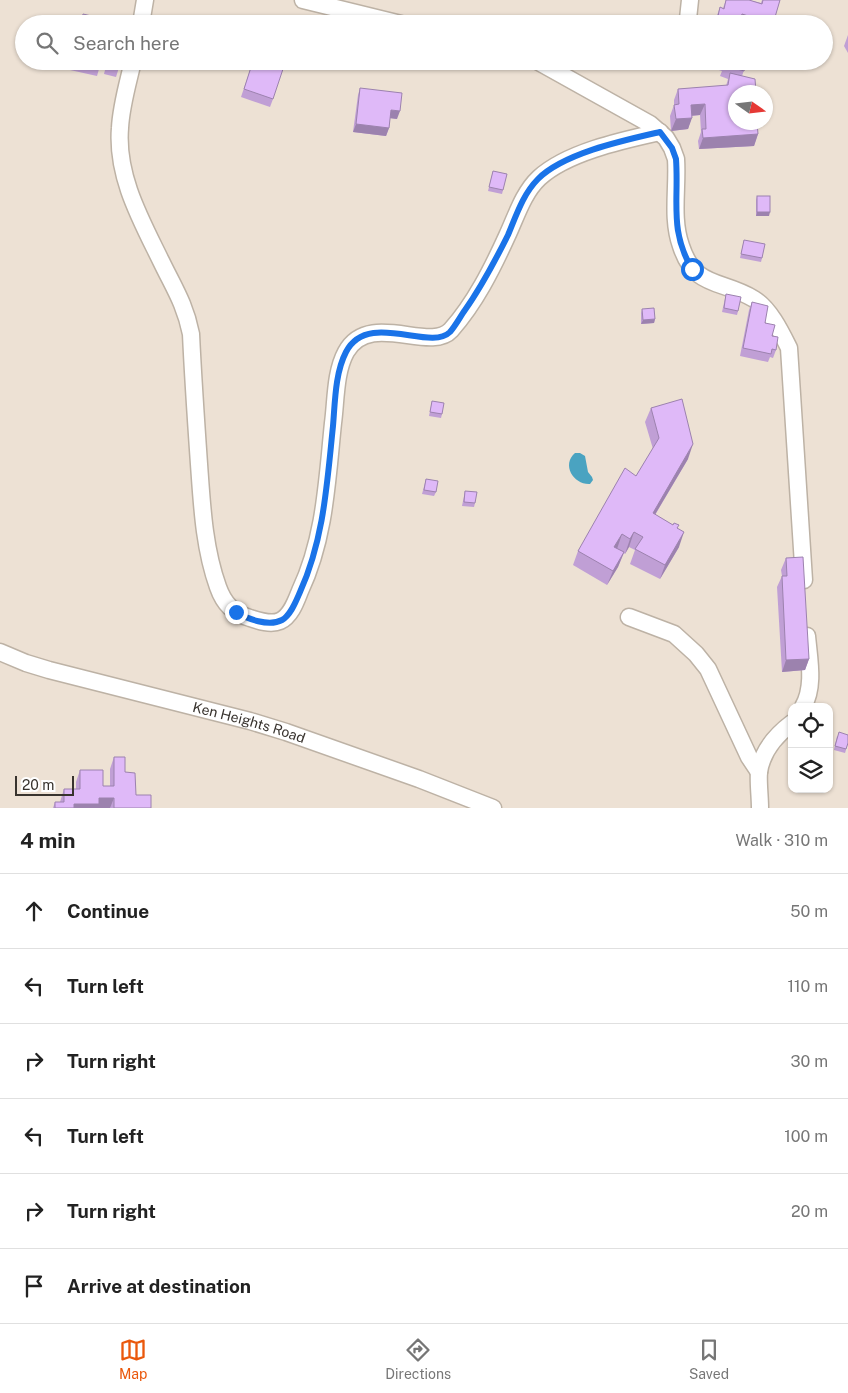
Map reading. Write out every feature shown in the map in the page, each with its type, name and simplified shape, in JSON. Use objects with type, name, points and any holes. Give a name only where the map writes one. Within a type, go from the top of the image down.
[{"type":"street","points":[[142,15],[145,0]]},
{"type":"street","points":[[303,0],[364,15]]},
{"type":"street","points":[[688,15],[690,0]]},
{"type":"street","points":[[131,70],[119,130],[120,153],[131,198],[187,314],[191,334],[207,549],[222,599],[228,606],[242,615],[265,622],[281,621],[287,617],[303,586],[315,552],[326,498],[341,363],[352,343],[359,337],[373,333],[438,337],[449,332],[477,294],[525,197],[540,177],[554,167],[580,155],[607,145],[660,132]]},
{"type":"street","points":[[554,70],[620,106],[660,132],[672,148],[676,159],[676,230],[680,245],[689,264],[699,276],[734,288],[756,300],[776,323],[789,348],[805,595]]},
{"type":"street","points":[[629,617],[674,634],[696,654],[708,669],[748,757],[759,772]]},
{"type":"street","points":[[805,703],[810,682],[807,625]]},
{"type":"street","name":"Ken Heights Road","points":[[0,652],[49,670],[241,718],[286,732],[418,778],[493,808]]},
{"type":"street","points":[[760,808],[759,772],[769,746],[788,726]]},
{"type":"water","points":[[575,453],[585,456],[588,472],[593,480],[590,484],[579,481],[571,473],[569,463]]},
{"type":"building","points":[[726,0],[749,0],[762,4],[763,0],[780,0],[776,15],[718,15],[720,7],[724,9]]},
{"type":"building","points":[[250,70],[283,70],[273,99],[244,89]]},
{"type":"building","points":[[730,73],[755,79],[755,85],[728,85]]},
{"type":"building","points":[[728,85],[728,130],[758,130],[758,134],[703,138],[702,129],[706,129],[705,104],[691,105],[692,118],[676,119],[674,105],[679,104],[678,89]]},
{"type":"building","points":[[360,88],[402,93],[400,111],[391,110],[389,128],[356,124]]},
{"type":"building","points":[[493,171],[507,174],[503,190],[489,187]]},
{"type":"building","points":[[757,196],[770,196],[770,212],[757,212]]},
{"type":"building","points":[[744,240],[765,244],[762,258],[741,254]]},
{"type":"building","points":[[726,294],[741,297],[738,311],[724,308]]},
{"type":"building","points":[[752,302],[768,306],[765,323],[775,325],[772,336],[778,337],[776,350],[772,349],[771,354],[743,348]]},
{"type":"building","points":[[654,308],[655,319],[643,320],[642,309]]},
{"type":"building","points":[[682,399],[693,444],[653,513],[673,525],[674,523],[679,525],[677,528],[684,532],[665,565],[635,549],[643,537],[634,532],[630,539],[622,534],[614,547],[624,552],[613,571],[578,551],[625,468],[636,476],[659,438],[651,408]]},
{"type":"building","points":[[432,401],[444,403],[442,414],[430,412]]},
{"type":"building","points":[[426,479],[438,481],[436,492],[424,490]]},
{"type":"building","points":[[465,491],[477,492],[475,503],[464,502]]},
{"type":"building","points":[[803,557],[809,659],[786,660],[782,576],[787,576],[786,558]]},
{"type":"building","points":[[839,732],[848,735],[846,749],[835,746]]},
{"type":"building","points":[[114,757],[125,757],[125,772],[135,773],[136,795],[151,795],[151,808],[114,808],[114,798],[99,798],[99,804],[74,804],[74,808],[55,808],[55,802],[64,802],[64,789],[80,789],[80,770],[103,770],[103,786],[114,786]]},
{"type":"route","points":[[236,612],[265,622],[281,621],[287,617],[303,586],[320,534],[326,498],[341,363],[352,343],[365,334],[373,333],[438,337],[449,332],[477,294],[525,197],[532,185],[540,177],[554,167],[580,155],[607,145],[660,132],[672,148],[676,159],[676,230],[680,245],[692,269]]}]
